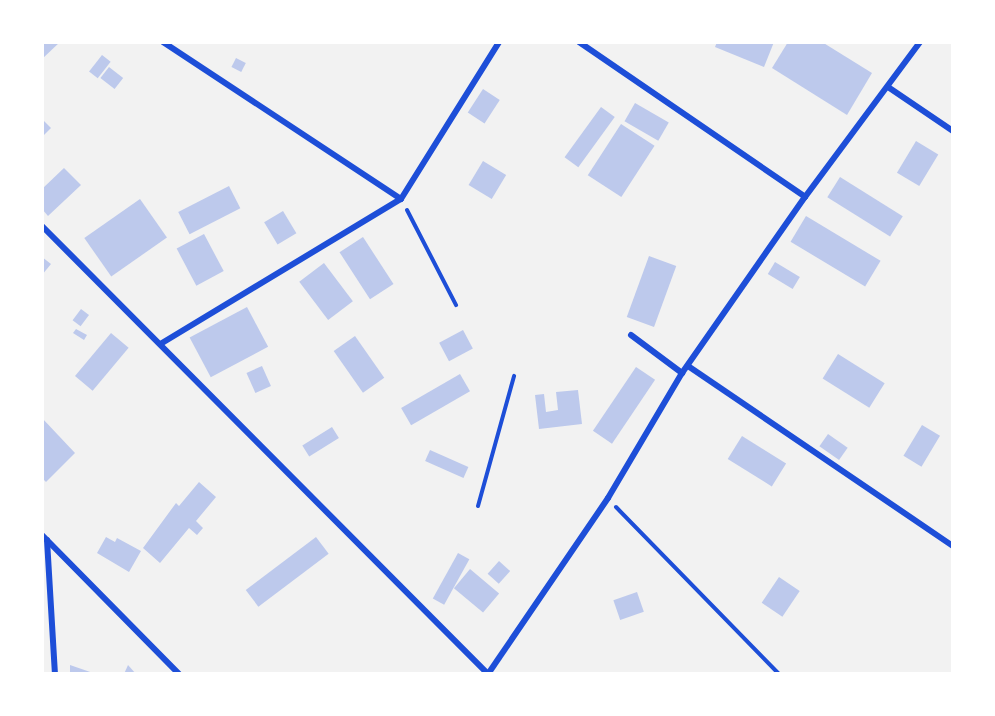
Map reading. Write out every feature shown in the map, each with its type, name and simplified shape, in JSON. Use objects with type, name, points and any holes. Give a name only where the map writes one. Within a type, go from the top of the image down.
[{"type":"street","points":[[163,42],[401,199]]},
{"type":"street","points":[[162,343],[401,199],[499,42]]},
{"type":"street","points":[[579,42],[805,197]]},
{"type":"street","points":[[42,226],[162,343],[488,674],[608,498],[682,373],[805,197],[920,42]]},
{"type":"street","points":[[888,87],[953,131]]},
{"type":"street","points":[[631,335],[682,373]]},
{"type":"street","points":[[687,366],[953,546]]},
{"type":"street","points":[[45,538],[55,674]]},
{"type":"street","points":[[45,538],[179,674]]},
{"type":"path","points":[[401,199],[456,305]]},
{"type":"path","points":[[477,506],[514,376]]},
{"type":"path","points":[[608,498],[779,674]]},
{"type":"building","points":[[42,42],[60,42],[42,59]]},
{"type":"building","points":[[717,42],[774,42],[764,67],[715,47]]},
{"type":"building","points":[[788,42],[822,42],[872,73],[847,115],[772,68]]},
{"type":"building","points":[[102,55],[111,62],[98,78],[89,72]]},
{"type":"building","points":[[236,58],[246,63],[241,72],[231,67]]},
{"type":"building","points":[[109,67],[123,78],[115,89],[100,78]]},
{"type":"building","points":[[483,89],[500,100],[485,123],[468,112]]},
{"type":"building","points":[[635,103],[669,122],[658,141],[624,121]]},
{"type":"building","points":[[601,107],[615,117],[578,167],[565,157]]},
{"type":"building","points":[[42,119],[51,128],[42,137]]},
{"type":"building","points":[[621,124],[655,146],[621,197],[588,175]]},
{"type":"building","points":[[916,141],[938,154],[919,186],[897,173]]},
{"type":"building","points":[[483,161],[506,175],[492,199],[469,185]]},
{"type":"building","points":[[64,168],[81,185],[48,216],[42,209],[42,189]]},
{"type":"building","points":[[840,177],[903,216],[890,237],[827,197]]},
{"type":"building","points":[[229,186],[240,208],[190,234],[178,212]]},
{"type":"building","points":[[140,199],[167,238],[111,277],[84,238]]},
{"type":"building","points":[[283,211],[296,233],[278,245],[264,222]]},
{"type":"building","points":[[806,216],[881,261],[865,287],[791,242]]},
{"type":"building","points":[[204,234],[224,271],[196,286],[177,249]]},
{"type":"building","points":[[363,237],[393,284],[370,299],[340,252]]},
{"type":"building","points":[[649,256],[676,266],[654,327],[627,317]]},
{"type":"building","points":[[42,257],[51,264],[42,275]]},
{"type":"building","points":[[775,262],[800,277],[793,289],[768,274]]},
{"type":"building","points":[[324,263],[353,301],[328,320],[299,282]]},
{"type":"building","points":[[247,307],[268,347],[211,377],[190,338]]},
{"type":"building","points":[[81,309],[89,315],[81,326],[73,320]]},
{"type":"building","points":[[76,329],[87,335],[84,340],[73,333]]},
{"type":"building","points":[[463,330],[473,349],[449,361],[439,343]]},
{"type":"building","points":[[111,333],[129,348],[93,391],[75,376]]},
{"type":"building","points":[[355,336],[384,378],[363,393],[334,351]]},
{"type":"building","points":[[838,354],[885,383],[869,408],[823,379]]},
{"type":"building","points":[[262,366],[271,386],[255,393],[246,373]]},
{"type":"building","points":[[636,367],[655,380],[612,444],[593,431]]},
{"type":"building","points":[[460,374],[470,391],[411,425],[401,408]]},
{"type":"building","points":[[578,390],[582,424],[539,429],[535,395],[544,394],[546,412],[558,410],[556,392]]},
{"type":"building","points":[[42,418],[75,453],[46,482],[42,478]]},
{"type":"building","points":[[922,425],[940,436],[921,467],[903,456]]},
{"type":"building","points":[[332,427],[339,438],[309,457],[302,446]]},
{"type":"building","points":[[828,434],[848,448],[839,460],[819,446]]},
{"type":"building","points":[[742,436],[786,464],[772,486],[728,459]]},
{"type":"building","points":[[430,450],[468,467],[463,478],[425,461]]},
{"type":"building","points":[[199,482],[216,497],[196,521],[203,528],[197,535],[189,528],[160,563],[143,548],[176,503],[179,506]]},
{"type":"building","points":[[106,537],[115,542],[117,538],[141,551],[129,572],[97,553]]},
{"type":"building","points":[[316,537],[329,554],[258,607],[246,590]]},
{"type":"building","points":[[458,553],[469,559],[444,605],[433,598]]},
{"type":"building","points":[[499,561],[510,571],[499,584],[488,574]]},
{"type":"building","points":[[470,569],[499,593],[483,613],[454,588]]},
{"type":"building","points":[[779,577],[800,591],[782,617],[762,603]]},
{"type":"building","points":[[637,592],[644,612],[620,620],[613,600]]},
{"type":"building","points":[[70,665],[96,674],[70,674]]},
{"type":"building","points":[[128,665],[136,674],[124,674]]}]
